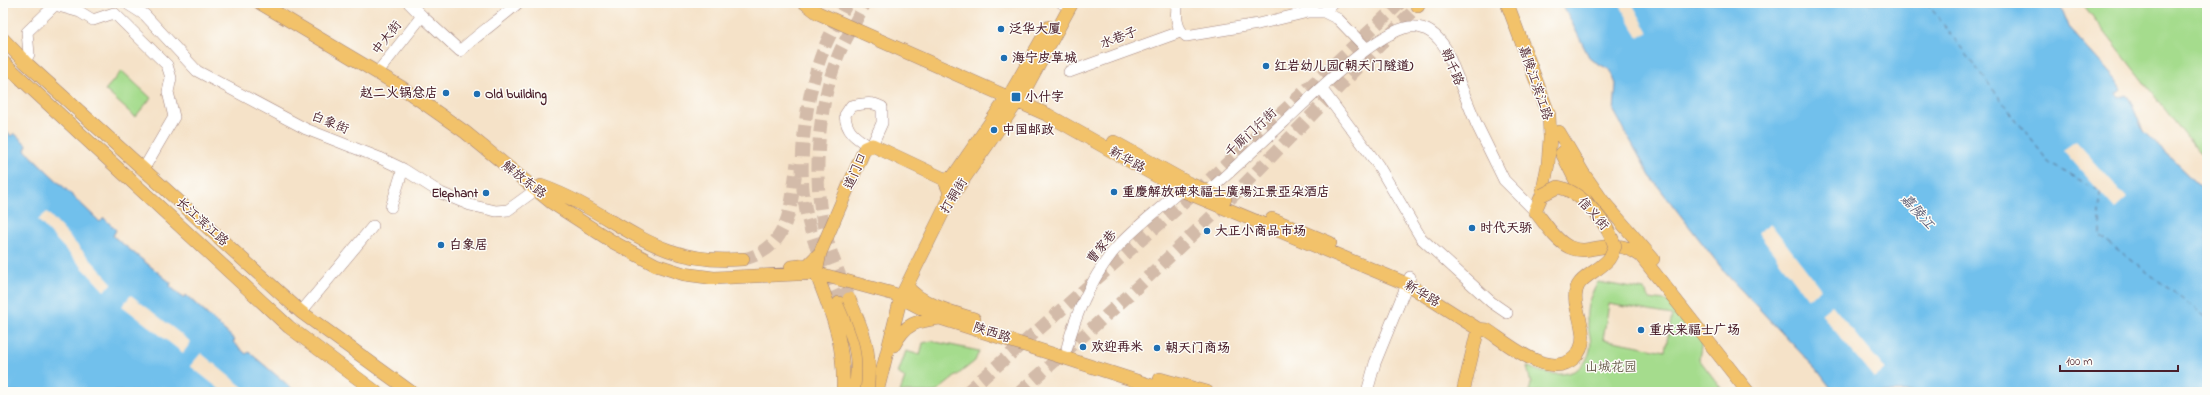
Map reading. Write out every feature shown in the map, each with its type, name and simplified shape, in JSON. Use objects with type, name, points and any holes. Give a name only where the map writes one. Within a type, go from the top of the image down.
[{"type":"main road","name":"解放东路","points":[[260,3],[379,70]]},
{"type":"main road","name":"解放东路","points":[[272,3],[379,70],[460,128],[538,188],[628,251],[670,271],[714,278],[816,273]]},
{"type":"main road","name":"新华路","points":[[805,3],[818,13],[1015,97]]},
{"type":"main road","name":"新华路","points":[[818,3],[1015,97],[1184,186],[1409,281],[1480,321],[1483,330]]},
{"type":"main road","points":[[1015,97],[1062,3]]},
{"type":"main road","points":[[1015,97],[1072,3]]},
{"type":"main road","name":"嘉陵江滨江路","points":[[1507,3],[1549,116],[1550,138],[1539,202]]},
{"type":"main road","name":"嘉陵江滨江路","points":[[1514,3],[1554,111],[1559,132]]},
{"type":"main road","name":"长江滨江路","points":[[3,39],[25,62],[301,312],[411,392]]},
{"type":"main road","name":"长江滨江路","points":[[3,62],[289,327],[376,392]]},
{"type":"main road","name":"打铜街","points":[[944,179],[954,177],[1015,97]]},
{"type":"main road","name":"打铜街","points":[[877,392],[886,361],[897,333],[904,291],[949,200],[1015,97]]},
{"type":"main road","points":[[1559,132],[1562,153],[1588,206]]},
{"type":"main road","points":[[1559,132],[1583,173],[1619,220],[1644,246],[1758,392]]},
{"type":"main road","name":"道门口","points":[[816,273],[820,253],[865,148],[871,146],[944,179]]},
{"type":"main road","points":[[944,179],[950,190],[949,200]]},
{"type":"main road","name":"解放东路","points":[[538,188],[645,252],[686,267],[730,270],[803,266],[811,262],[820,253]]},
{"type":"main road","points":[[538,188],[571,198],[598,215],[661,249],[702,259],[743,259]]},
{"type":"main road","name":"信义街","points":[[1483,330],[1532,359],[1546,364],[1557,365],[1569,362],[1579,353],[1583,338],[1575,303],[1578,284],[1584,276],[1609,260],[1615,246],[1610,232],[1588,206],[1574,193],[1563,188],[1558,188],[1539,202]]},
{"type":"main road","name":"朝千路","points":[[1539,202],[1554,235],[1568,247],[1578,250],[1605,245],[1622,246],[1641,256],[1748,392]]},
{"type":"main road","points":[[1605,245],[1620,227],[1619,220]]},
{"type":"main road","points":[[816,273],[862,328],[870,368],[867,392]]},
{"type":"main road","name":"陕西路","points":[[816,273],[904,291],[928,302],[1180,386],[1207,392]]},
{"type":"main road","name":"陕西路","points":[[904,291],[940,318],[1171,392]]},
{"type":"main road","points":[[839,302],[839,334],[844,364],[843,392]]},
{"type":"main road","points":[[839,302],[856,344],[857,367],[854,392]]},
{"type":"main road","points":[[897,333],[920,320],[940,318]]},
{"type":"main road","points":[[1463,392],[1483,330]]},
{"type":"main road","points":[[1471,392],[1483,330]]},
{"type":"street","name":"白象街","points":[[126,3],[145,15],[197,71],[306,129],[380,158],[403,169],[441,193],[470,205],[496,211],[508,210],[538,188]]},
{"type":"street","points":[[409,3],[460,51],[479,32],[502,17],[518,3]]},
{"type":"street","points":[[1178,3],[1176,9],[1178,26],[1180,32],[1186,36],[1258,24],[1308,12],[1324,12],[1338,19],[1367,49]]},
{"type":"street","points":[[1324,12],[1333,3]]},
{"type":"street","points":[[25,62],[29,54],[27,32],[55,5],[80,12],[93,20],[114,14],[167,65],[171,78],[168,92],[174,117],[143,170]]},
{"type":"street","name":"中大街","points":[[379,70],[422,16]]},
{"type":"street","name":"朝千路","points":[[1321,88],[1367,49],[1387,35],[1410,27],[1426,29],[1439,38],[1446,49],[1476,123],[1504,180],[1539,202]]},
{"type":"street","name":"水巷子","points":[[1069,72],[1180,32]]},
{"type":"street","points":[[1321,88],[1378,165],[1421,238],[1492,302],[1507,313]]},
{"type":"street","name":"千厮门行街","points":[[1205,195],[1321,88]]},
{"type":"street","points":[[391,207],[403,169]]},
{"type":"street","name":"曹家巷","points":[[1067,348],[1077,316],[1094,280],[1113,252],[1184,186]]},
{"type":"street","points":[[301,312],[373,226]]},
{"type":"street","points":[[1367,392],[1374,363],[1409,281]]},
{"type":"green space","points":[[2082,3],[2207,3],[2207,156],[2199,153]]},
{"type":"green space","points":[[122,71],[151,98],[135,117],[105,90]]},
{"type":"green space","name":"山城花园","points":[[1598,282],[1644,290],[1650,299],[1672,302],[1702,340],[1699,359],[1724,392],[1529,392],[1531,384],[1527,366],[1535,370],[1554,374],[1564,374],[1573,372],[1586,360],[1591,345],[1587,311],[1590,299]],"holes":[[[1609,304],[1672,315],[1665,351],[1603,339]]]},
{"type":"green space","points":[[931,341],[979,351],[975,361],[936,392],[900,392],[905,378],[898,373],[906,351],[920,355],[923,343]]},
{"type":"water","name":"嘉陵江","points":[[1562,3],[2057,3],[2061,7],[2070,29],[2117,81],[2122,90],[2117,94],[2119,98],[2126,95],[2130,100],[2143,131],[2207,194],[2207,392],[1834,392],[1817,370],[1727,275],[1650,176],[1614,111],[1616,84],[1610,70],[1590,59]]},
{"type":"water","points":[[3,129],[11,136],[14,133],[27,145],[25,150],[100,222],[104,218],[116,230],[113,236],[171,283],[170,286],[183,298],[186,295],[235,340],[233,342],[246,354],[249,352],[296,392],[3,392]]},
{"type":"pier","points":[[1619,3],[1632,3],[1648,32],[1638,38]]},
{"type":"pier","points":[[2076,141],[2127,198],[2115,209],[2063,150]]},
{"type":"pier","points":[[47,212],[112,283],[104,291],[38,220]]},
{"type":"pier","points":[[1771,224],[1821,289],[1808,299],[1758,233]]},
{"type":"pier","points":[[131,295],[191,342],[183,353],[122,306]]},
{"type":"pier","points":[[1832,305],[1885,369],[1874,378],[1821,314]]},
{"type":"pier","points":[[201,353],[249,392],[223,392],[190,366]]},
{"type":"ferry route","points":[[1927,3],[2050,164],[2100,191],[2100,236],[2207,318]]},
{"type":"tunnel","points":[[839,303],[818,252],[808,220],[802,179],[802,156],[807,109],[818,65],[827,41],[847,3]]},
{"type":"tunnel","points":[[849,299],[824,228],[819,198],[818,156],[823,112],[827,90],[833,70],[840,51],[865,3]]},
{"type":"tunnel","points":[[967,392],[1195,193],[1400,3]]},
{"type":"tunnel","points":[[1020,392],[1128,296],[1231,198],[1418,6]]},
{"type":"tunnel","points":[[743,259],[759,254],[771,245],[780,235],[790,208],[797,163]]},
{"type":"place","name":"泛华大厦","points":[[1001,29]]},
{"type":"place","name":"海宁皮草城","points":[[1004,58]]},
{"type":"place","name":"红岩幼儿园(朝天门隧道)","points":[[1266,66]]},
{"type":"place","name":"赵二火锅总店","points":[[446,93]]},
{"type":"place","name":"Old building","points":[[477,94]]},
{"type":"place","name":"小什字","points":[[1016,97]]},
{"type":"place","name":"中国邮政","points":[[994,130]]},
{"type":"place","name":"重慶解放碑來福士廣場江景亞朵酒店","points":[[1114,192]]},
{"type":"place","name":"Elephant","points":[[486,193]]},
{"type":"place","name":"时代天骄","points":[[1472,228]]},
{"type":"place","name":"大正小商品市场","points":[[1207,231]]},
{"type":"place","name":"白象居","points":[[441,245]]},
{"type":"place","name":"重庆来福士广场","points":[[1641,330]]},
{"type":"place","name":"欢迎再米","points":[[1083,347]]},
{"type":"place","name":"朝天门商场","points":[[1157,348]]}]
